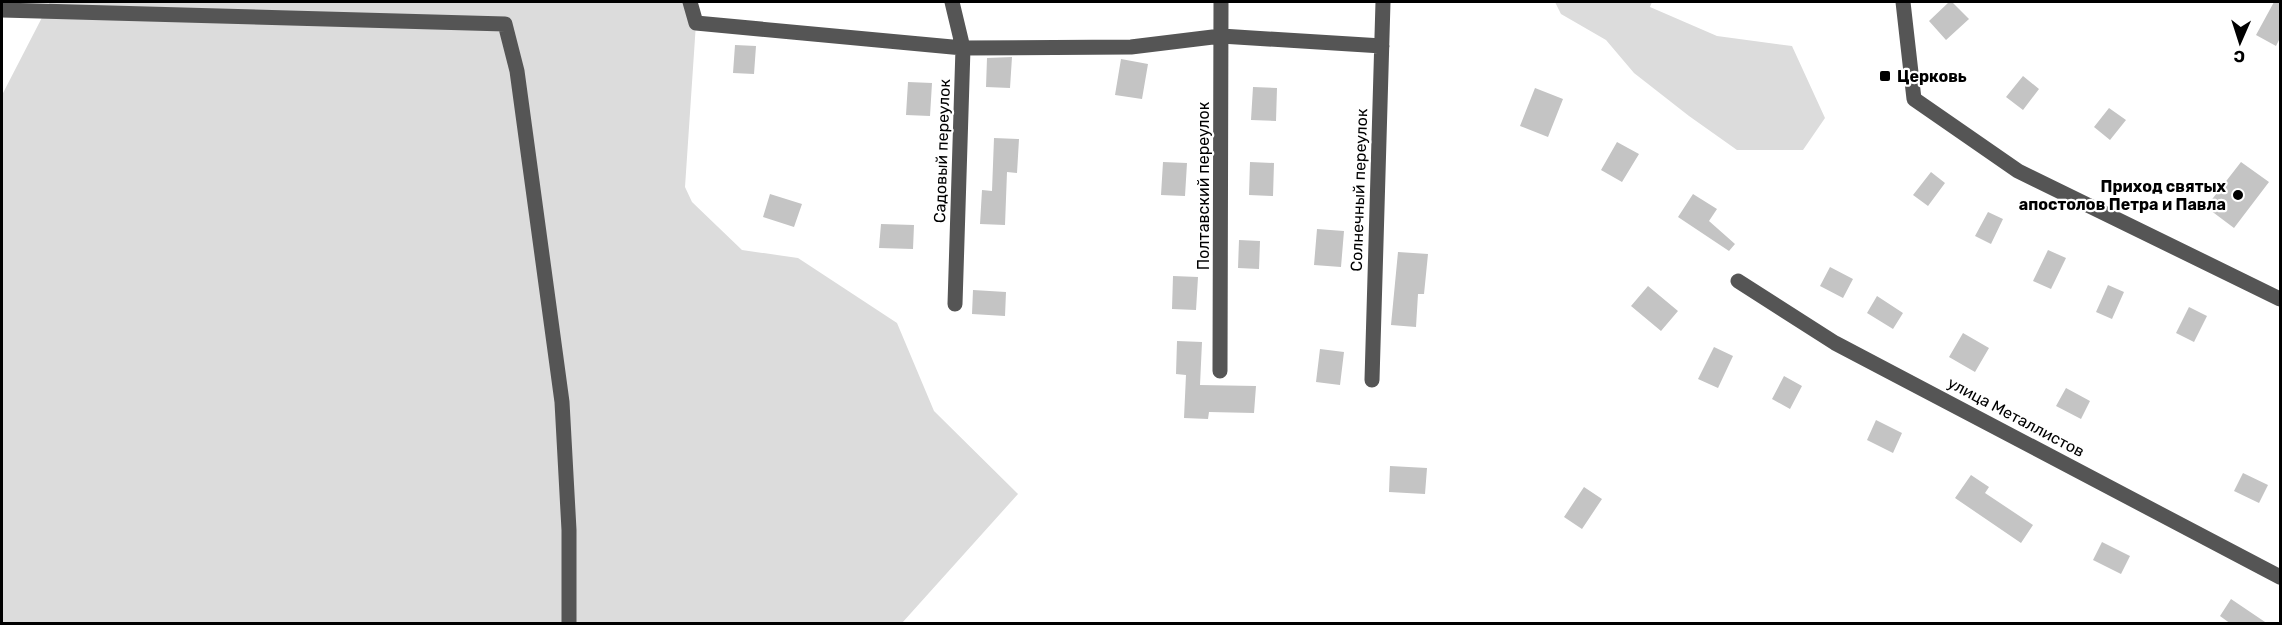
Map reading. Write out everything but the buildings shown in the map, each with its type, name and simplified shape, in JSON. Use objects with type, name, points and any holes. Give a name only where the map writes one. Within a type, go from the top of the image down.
[{"type":"street","points":[[690,2],[696,23],[963,48],[1131,47],[1221,36],[1382,46]]},
{"type":"street","name":"Садовый переулок","points":[[952,2],[963,48],[955,304]]},
{"type":"street","name":"Полтавский переулок","points":[[1220,372],[1221,2]]},
{"type":"street","name":"Солнечный переулок","points":[[1372,380],[1383,2]]},
{"type":"street","points":[[1903,2],[1914,99],[2018,171],[2280,298]]},
{"type":"street","points":[[2,10],[505,24],[517,71],[562,402],[569,530],[568,624]]},
{"type":"street","name":"улица Металлистов","points":[[1738,281],[1835,343],[2280,577]]},
{"type":"shaded area","points":[[50,2],[690,2],[696,23],[685,187],[692,202],[742,250],[798,258],[897,323],[934,411],[1018,494],[902,623],[2,623],[2,95]]},
{"type":"shaded area","points":[[1555,2],[1652,2],[1650,7],[1717,36],[1792,46],[1825,118],[1803,150],[1737,150],[1634,73],[1606,40],[1561,14]]},
{"type":"place","name":"Церковь","points":[[1885,76]]},
{"type":"place","name":"Приход святых апостолов Петра и Павла","points":[[2238,195]]}]
